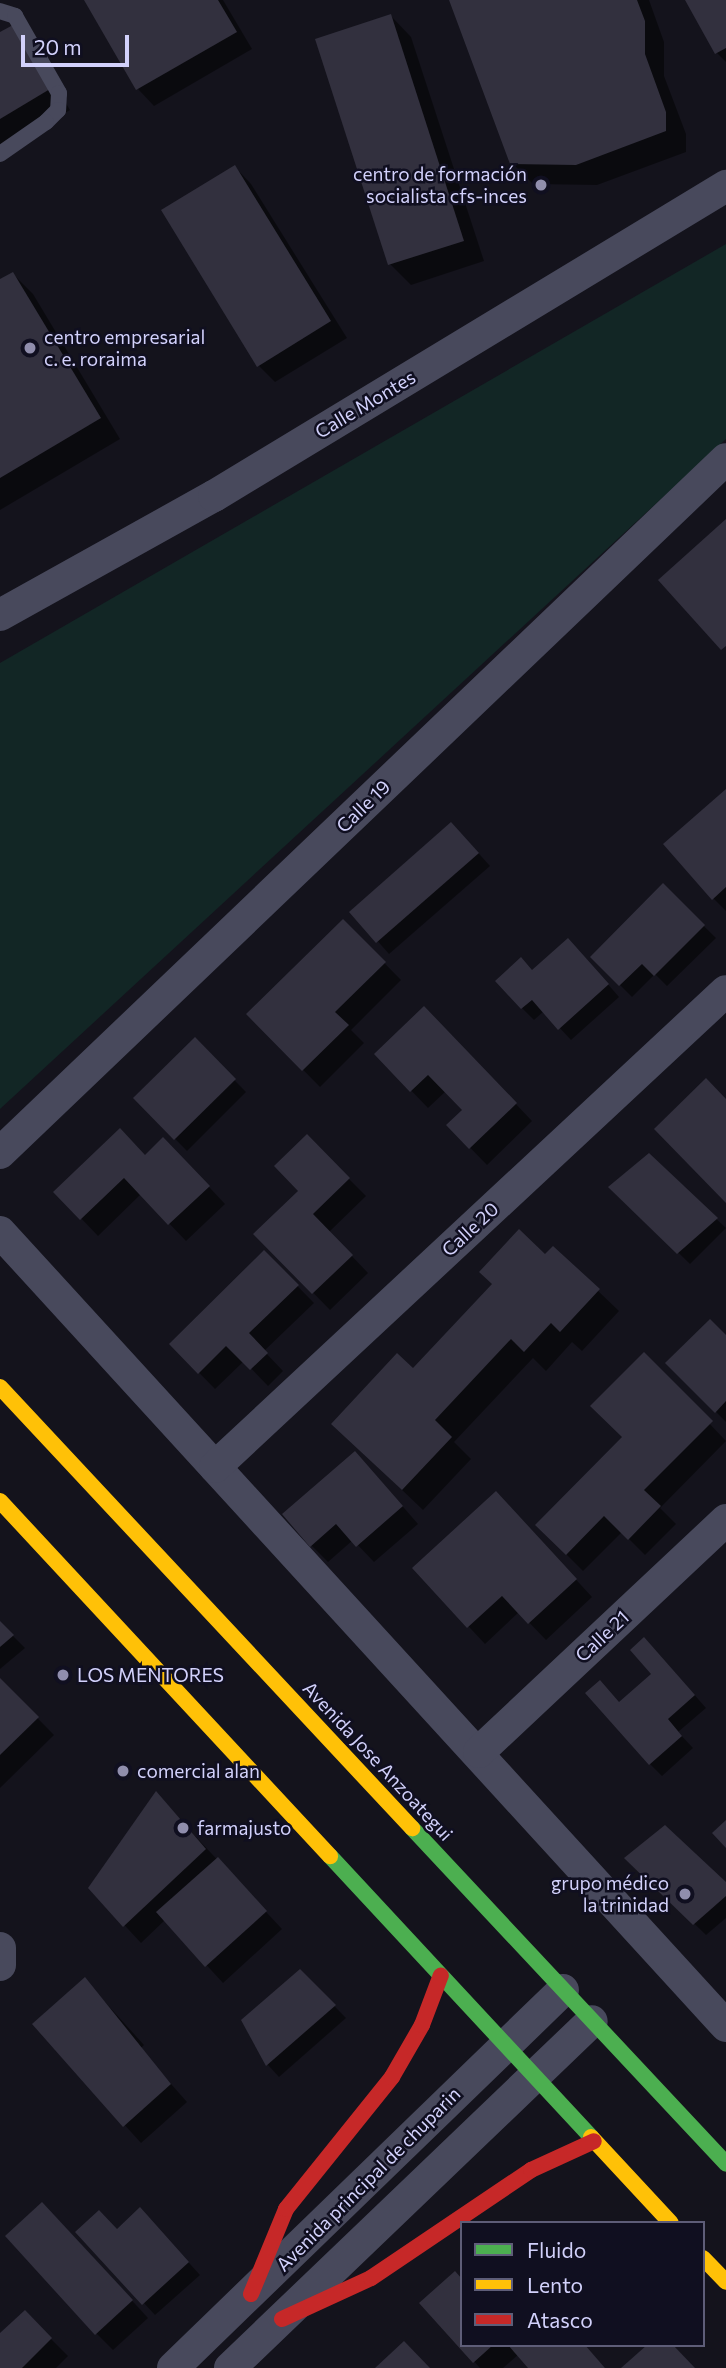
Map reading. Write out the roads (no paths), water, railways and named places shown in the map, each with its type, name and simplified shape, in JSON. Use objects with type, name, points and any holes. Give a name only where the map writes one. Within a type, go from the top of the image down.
[{"type":"street","name":"Calle Montes","points":[[0,615],[214,496],[726,186]]},
{"type":"street","name":"Calle 19","points":[[0,1153],[726,459]]},
{"type":"street","name":"Calle 20","points":[[215,1467],[726,991]]},
{"type":"street","points":[[0,1232],[726,2026]]},
{"type":"street","name":"Avenida Jose Anzoategui","points":[[0,1387],[726,2164]]},
{"type":"street","points":[[0,1501],[669,2221]]},
{"type":"street","name":"Calle 21","points":[[478,1752],[726,1520]]},
{"type":"street","points":[[251,2294],[286,2209],[392,2077],[422,2025],[441,1975]]},
{"type":"street","name":"Avenida principal de chuparin","points":[[173,2368],[563,1990]]},
{"type":"street","name":"Avenida principal de chuparin","points":[[230,2368],[536,2078],[592,2021]]},
{"type":"street","points":[[282,2319],[371,2278],[531,2170],[594,2141]]},
{"type":"street","points":[[705,2260],[726,2282]]},
{"type":"lane","points":[[0,11],[15,16],[60,93],[58,110],[47,122],[0,154]]},
{"type":"place","name":"centro de formación socialista cfs-inces","points":[[541,185]]},
{"type":"place","name":"centro empresarial c. e. roraima","points":[[30,348]]},
{"type":"place","name":"LOS MENTORES","points":[[63,1675]]},
{"type":"place","name":"comercial alan","points":[[123,1771]]},
{"type":"place","name":"farmajusto","points":[[183,1828]]},
{"type":"place","name":"grupo médico la trinidad","points":[[685,1894]]}]
